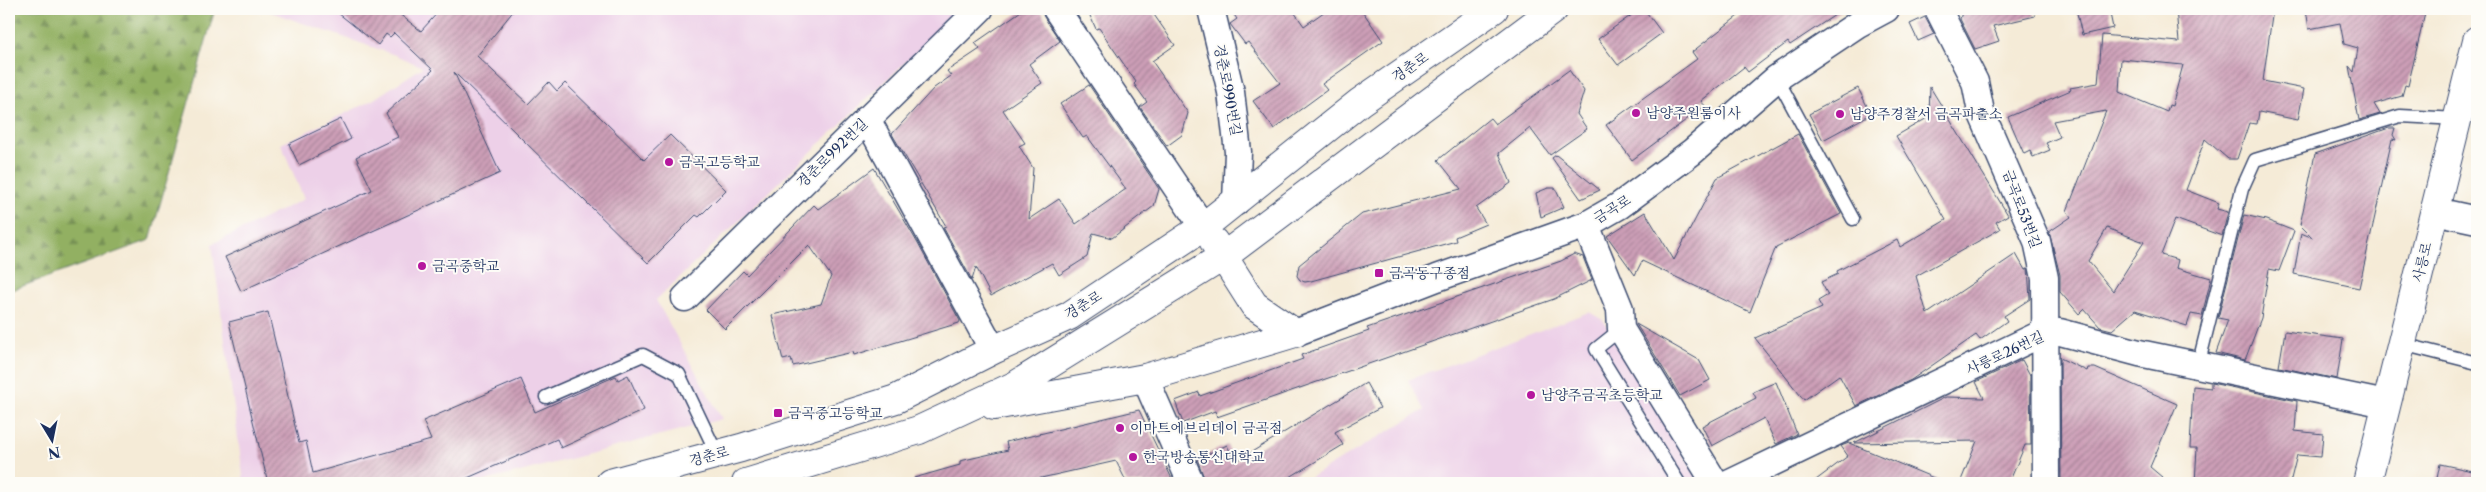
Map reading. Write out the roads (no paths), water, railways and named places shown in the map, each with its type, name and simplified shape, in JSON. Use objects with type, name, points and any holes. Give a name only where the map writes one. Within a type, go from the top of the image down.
[{"type":"street","name":"경춘로992번길","points":[[686,298],[980,9]]},
{"type":"street","points":[[1056,9],[1224,256],[1254,305],[1295,333]]},
{"type":"street","name":"경춘로990번길","points":[[1211,9],[1231,92],[1238,152],[1236,202]]},
{"type":"street","name":"경춘로","points":[[610,483],[717,454],[896,399],[993,350],[1069,316],[1203,227],[1360,102],[1494,9]]},
{"type":"street","points":[[746,483],[919,430],[1016,385],[1224,256],[1554,9]]},
{"type":"street","name":"금곡로","points":[[1295,333],[1437,278],[1586,225],[1619,206],[1692,152],[1778,78],[1858,24],[1886,9]]},
{"type":"street","name":"금곡로53번길","points":[[1938,9],[1975,82],[1980,112],[2037,241],[2045,278],[2046,483]]},
{"type":"street","name":"사릉로","points":[[2367,483],[2477,40]]},
{"type":"street","points":[[867,119],[993,350]]},
{"type":"street","points":[[2434,212],[2477,220]]},
{"type":"street","points":[[1586,225],[1620,309],[1621,329],[1715,483]]},
{"type":"street","name":"사릉로26번길","points":[[1730,483],[2045,332],[2060,332],[2139,353],[2386,404]]},
{"type":"street","points":[[956,413],[1145,378],[1295,333]]},
{"type":"street","points":[[1145,378],[1191,483]]},
{"type":"lane","points":[[1778,78],[1853,218]]},
{"type":"lane","points":[[2198,366],[2242,188],[2255,160],[2400,116],[2458,119]]},
{"type":"lane","points":[[1621,329],[1596,349],[1680,483]]},
{"type":"lane","points":[[2402,344],[2477,362]]},
{"type":"lane","points":[[546,397],[643,355],[679,374],[717,454]]},
{"type":"place","name":"남양주원룸이사","points":[[1636,113]]},
{"type":"place","name":"남양주경찰서 금곡파출소","points":[[1840,114]]},
{"type":"place","name":"금곡고등학교","points":[[669,162]]},
{"type":"place","name":"금곡중학교","points":[[422,266]]},
{"type":"place","name":"금곡동구종점","points":[[1379,273]]},
{"type":"place","name":"남양주금곡초등학교","points":[[1531,395]]},
{"type":"place","name":"금곡중고등학교","points":[[778,413]]},
{"type":"place","name":"이마트에브리데이 금곡점","points":[[1120,428]]},
{"type":"place","name":"한국방송통신대학교","points":[[1133,457]]}]
